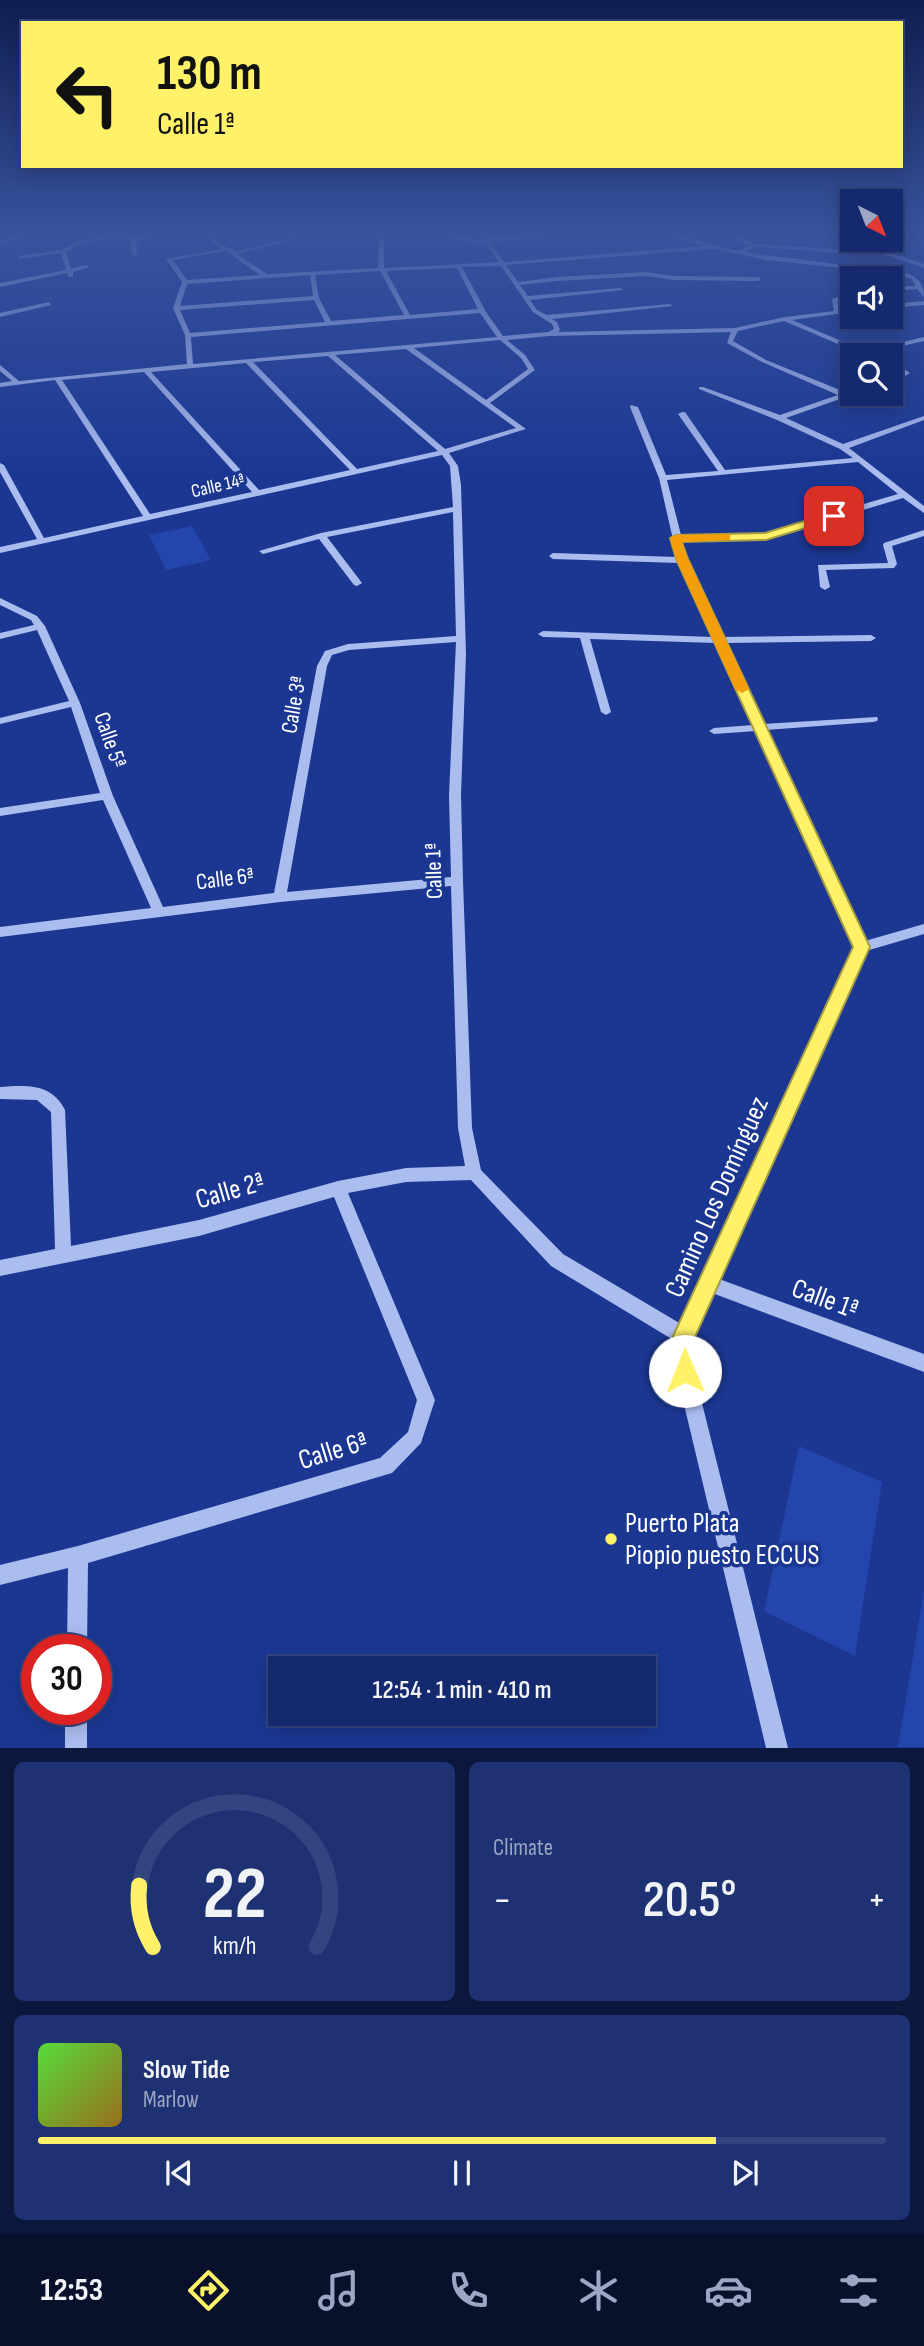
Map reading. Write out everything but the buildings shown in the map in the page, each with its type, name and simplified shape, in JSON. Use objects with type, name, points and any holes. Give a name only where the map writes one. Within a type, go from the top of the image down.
[{"type":"street","points":[[178,313],[188,335],[190,366]]},
{"type":"street","points":[[323,313],[329,324]]},
{"type":"street","points":[[406,313],[408,317]]},
{"type":"street","points":[[188,335],[474,313]]},
{"type":"street","points":[[482,313],[502,338],[530,363],[532,370],[487,402]]},
{"type":"street","points":[[538,313],[555,323],[557,330],[549,334]]},
{"type":"street","points":[[548,317],[597,313]]},
{"type":"street","points":[[0,384],[549,334],[735,330],[833,313]]},
{"type":"street","points":[[785,319],[841,343]]},
{"type":"street","points":[[735,330],[729,342],[764,361],[840,393]]},
{"type":"street","points":[[903,345],[924,340]]},
{"type":"street","points":[[408,347],[522,429],[444,452]]},
{"type":"street","name":"Calle 1ª","points":[[330,354],[444,452],[454,466],[457,485],[460,639],[455,795],[457,881],[465,1128],[474,1173]]},
{"type":"street","points":[[248,361],[355,471]]},
{"type":"street","points":[[0,367],[16,382]]},
{"type":"street","points":[[146,370],[257,493]]},
{"type":"street","points":[[57,378],[148,517]]},
{"type":"street","points":[[701,388],[780,418],[843,447],[924,510]]},
{"type":"street","points":[[780,418],[840,395]]},
{"type":"street","points":[[634,407],[663,478],[682,559],[861,947],[924,929]]},
{"type":"street","points":[[682,414],[723,472]]},
{"type":"street","points":[[843,447],[924,418]]},
{"type":"street","name":"Calle 14ª","points":[[0,550],[444,452]]},
{"type":"street","points":[[663,478],[859,460]]},
{"type":"street","points":[[0,465],[5,483],[42,541]]},
{"type":"street","points":[[676,538],[766,536],[903,495]]},
{"type":"street","points":[[263,551],[321,536],[456,509]]},
{"type":"street","points":[[825,587],[821,567],[891,566],[893,564],[887,545],[924,533]]},
{"type":"street","points":[[321,536],[357,583]]},
{"type":"street","points":[[554,556],[682,559]]},
{"type":"street","points":[[0,601],[34,618],[40,626],[0,636]]},
{"type":"street","name":"Calle 5ª","points":[[40,626],[75,703],[107,796],[159,912]]},
{"type":"street","points":[[543,634],[719,640],[871,638]]},
{"type":"street","points":[[585,637],[606,712]]},
{"type":"street","name":"Calle 3ª","points":[[280,897],[322,666],[328,653],[348,647],[460,639]]},
{"type":"street","points":[[0,721],[75,703]]},
{"type":"street","points":[[714,731],[873,719]]},
{"type":"street","points":[[0,812],[107,796]]},
{"type":"street","name":"Calle 6ª","points":[[0,932],[280,897],[457,881]]},
{"type":"street","name":"Camino Los Domínguez","points":[[777,1748],[685,1371],[684,1336],[861,947]]},
{"type":"street","points":[[0,1093],[36,1091],[45,1094],[58,1110],[63,1254]]},
{"type":"street","points":[[474,1173],[557,1260],[684,1336]]},
{"type":"street","name":"Calle 2ª","points":[[0,1268],[199,1228],[338,1188],[405,1175],[474,1173]]},
{"type":"street","name":"Calle 6ª","points":[[0,1575],[78,1556],[385,1466],[415,1437],[426,1400],[338,1188]]},
{"type":"street","name":"Calle 1ª","points":[[708,1283],[924,1363]]},
{"type":"street","points":[[77,1634],[78,1556]]},
{"type":"street","points":[[76,1725],[76,1748]]},
{"type":"shaded area","points":[[192,526],[211,560],[166,570],[149,535]]},
{"type":"shaded area","points":[[799,1446],[882,1482],[855,1656],[764,1611]]},
{"type":"shaded area","points":[[924,1590],[924,1747],[898,1747]]},
{"type":"slow traffic","points":[[726,537],[676,538],[682,559],[742,689]]},
{"type":"place","name":"Puerto Plata Piopio puesto ECCUS","points":[[611,1539]]},
{"type":"route","points":[[685,1371],[684,1336],[861,947],[682,559],[676,538],[766,536],[834,516]]}]
